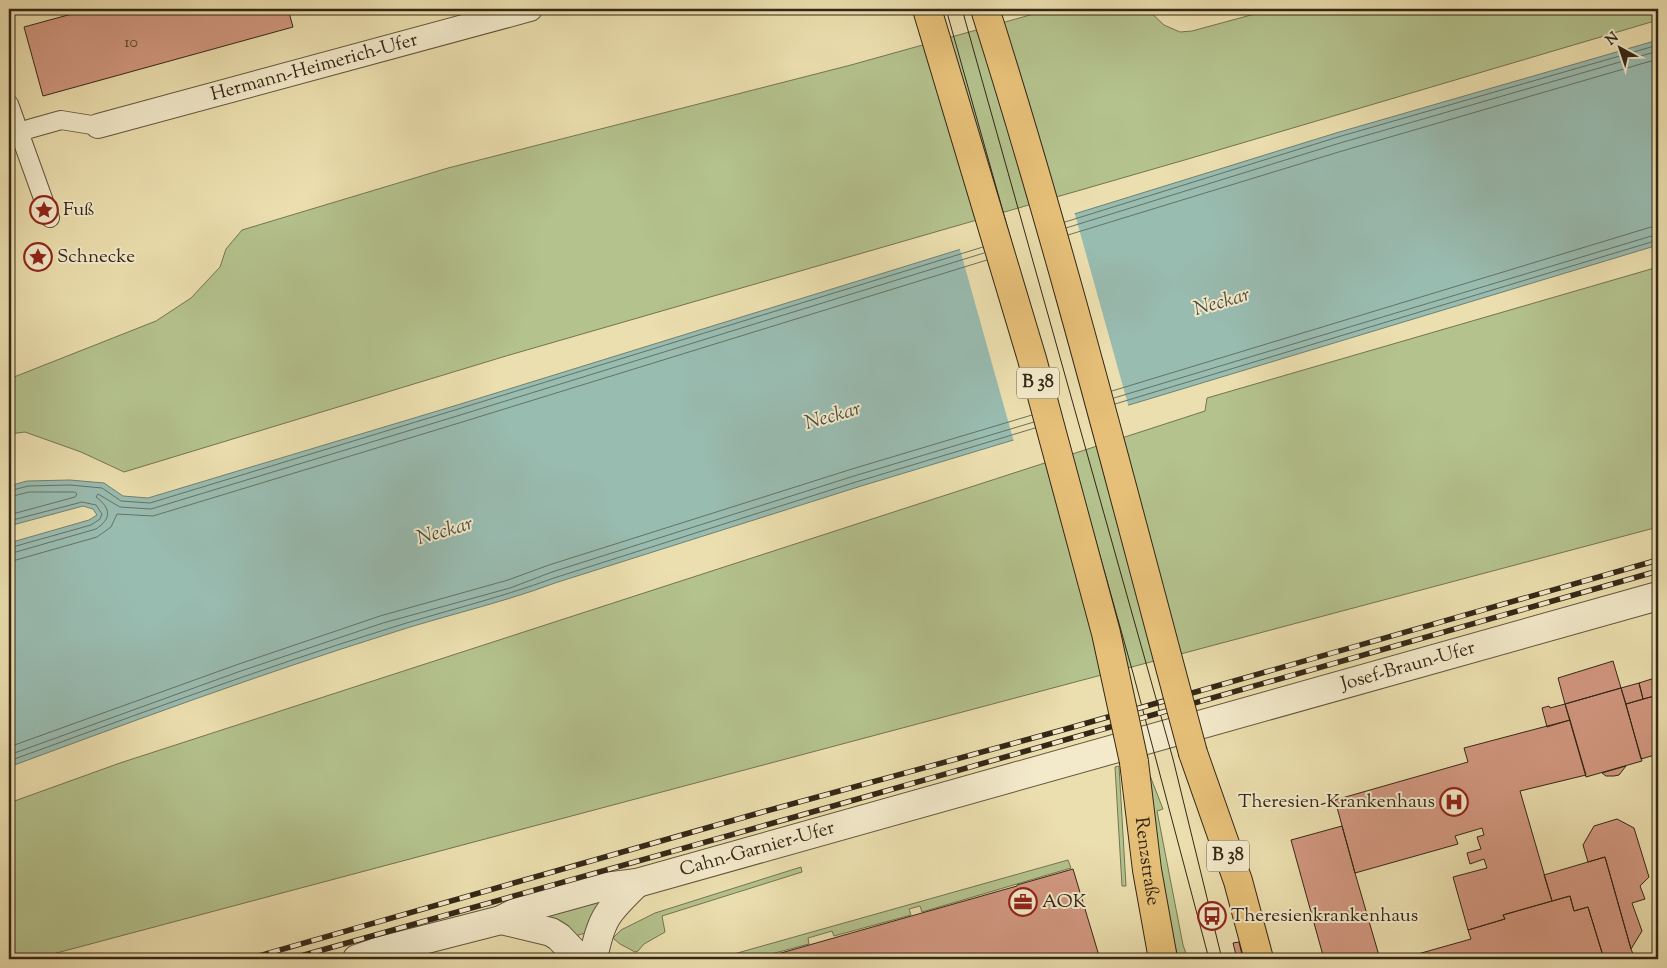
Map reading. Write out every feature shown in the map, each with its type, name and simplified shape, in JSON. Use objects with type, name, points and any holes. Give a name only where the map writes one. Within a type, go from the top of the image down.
[{"type":"main road","name":"Renzstraße","points":[[928,9],[1034,369],[1106,633],[1134,762],[1146,870],[1163,959]]},
{"type":"main road","name":"B 38","points":[[985,9],[1015,105],[1088,363],[1193,753],[1238,881],[1260,959]]},
{"type":"street","name":"Hermann-Heimerich-Ufer","points":[[98,126],[530,9]]},
{"type":"street","points":[[9,104],[14,136],[50,218]]},
{"type":"street","points":[[14,136],[29,129],[60,120],[98,126]]},
{"type":"street","name":"Josef-Braun-Ufer","points":[[1158,737],[1658,596]]},
{"type":"street","name":"Cahn-Garnier-Ufer","points":[[357,959],[380,951],[501,920],[525,908],[597,888],[637,883],[1158,737]]},
{"type":"street","points":[[593,959],[597,937],[603,920],[610,910],[637,883]]},
{"type":"street","points":[[501,920],[551,932],[559,937],[580,959]]},
{"type":"green space","points":[[1147,9],[1164,25],[1180,32],[1192,31],[1273,9],[1658,9],[1658,20],[1188,159],[506,356],[124,472],[81,452],[25,432],[9,434],[9,379],[156,321],[191,298],[220,267],[226,249],[242,230],[448,168],[851,65],[1048,10]]},
{"type":"green space","points":[[1658,267],[1658,527],[34,959],[9,959],[9,803],[120,763],[1205,411],[1207,398]]},
{"type":"green space","points":[[1119,766],[1126,886],[1122,886],[1115,767]]},
{"type":"green space","points":[[1149,773],[1163,809],[1157,811],[1183,945],[1188,959],[1178,959],[1158,873]]},
{"type":"green space","points":[[1068,860],[1071,868],[922,912],[920,906],[909,909],[911,915],[834,936],[832,931],[808,938],[809,944],[752,959],[716,959]]},
{"type":"green space","points":[[801,867],[802,872],[662,916],[665,932],[644,944],[638,951],[635,952],[613,938],[621,930],[655,913]]},
{"type":"green space","points":[[602,901],[592,931],[572,937],[544,918],[546,916]]},
{"type":"water","name":"Neckar","points":[[1658,40],[1658,245],[858,487],[513,597],[406,628],[243,682],[9,767],[9,543],[89,520],[97,515],[93,509],[83,506],[9,526],[9,486],[27,481],[70,480],[104,483],[123,496],[148,498],[454,406],[1336,133]]},
{"type":"pier","points":[[1074,211],[1129,408],[1014,442],[959,246]]},
{"type":"building","points":[[90,9],[288,9],[293,27],[43,96],[24,27]]},
{"type":"building","points":[[1613,661],[1621,688],[1565,704],[1558,678]]},
{"type":"building","points":[[1658,677],[1658,695],[1643,699],[1639,683]]},
{"type":"building","points":[[1639,683],[1643,699],[1626,704],[1621,688]]},
{"type":"building","points":[[1621,688],[1642,761],[1586,777],[1565,704]]},
{"type":"building","points":[[1658,695],[1658,754],[1641,759],[1626,704]]},
{"type":"building","points":[[1565,704],[1570,720],[1547,727],[1542,708]]},
{"type":"building","points":[[1570,720],[1586,775],[1520,791],[1552,901],[1503,915],[1505,919],[1468,930],[1453,877],[1487,868],[1484,859],[1470,864],[1467,853],[1481,849],[1477,837],[1484,835],[1482,828],[1455,836],[1458,844],[1355,873],[1335,800],[1468,762],[1464,748]]},
{"type":"building","points":[[1626,766],[1619,775],[1606,776],[1602,773]]},
{"type":"building","points":[[1617,819],[1634,828],[1649,877],[1640,886],[1645,899],[1632,903],[1642,931],[1631,949],[1605,857],[1588,862],[1583,845],[1594,826]]},
{"type":"building","points":[[1342,826],[1380,959],[1324,959],[1291,840]]},
{"type":"building","points":[[1605,857],[1635,959],[1604,959],[1588,907],[1574,911],[1570,896],[1552,901],[1544,875]]},
{"type":"building","name":"AOK","points":[[1073,869],[1100,959],[760,959],[1017,886]]},
{"type":"building","points":[[1570,896],[1574,911],[1588,907],[1604,959],[1400,959],[1471,939],[1468,930],[1505,919],[1503,915]]},
{"type":"building","points":[[1239,942],[1243,959],[1237,959],[1233,943]]},
{"type":"tram line","points":[[946,9],[1133,673],[1209,959]]},
{"type":"tram line","points":[[962,9],[1173,759],[1222,959]]},
{"type":"railway","points":[[248,959],[1658,560]]},
{"type":"railway","points":[[290,959],[1658,571]]},
{"type":"place","name":"Fuß","points":[[44,210]]},
{"type":"place","name":"Schnecke","points":[[38,257]]},
{"type":"place","name":"Theresien-Krankenhaus","points":[[1454,802]]},
{"type":"place","name":"AOK","points":[[1023,902]]},
{"type":"place","name":"Theresienkrankenhaus","points":[[1212,916]]}]
